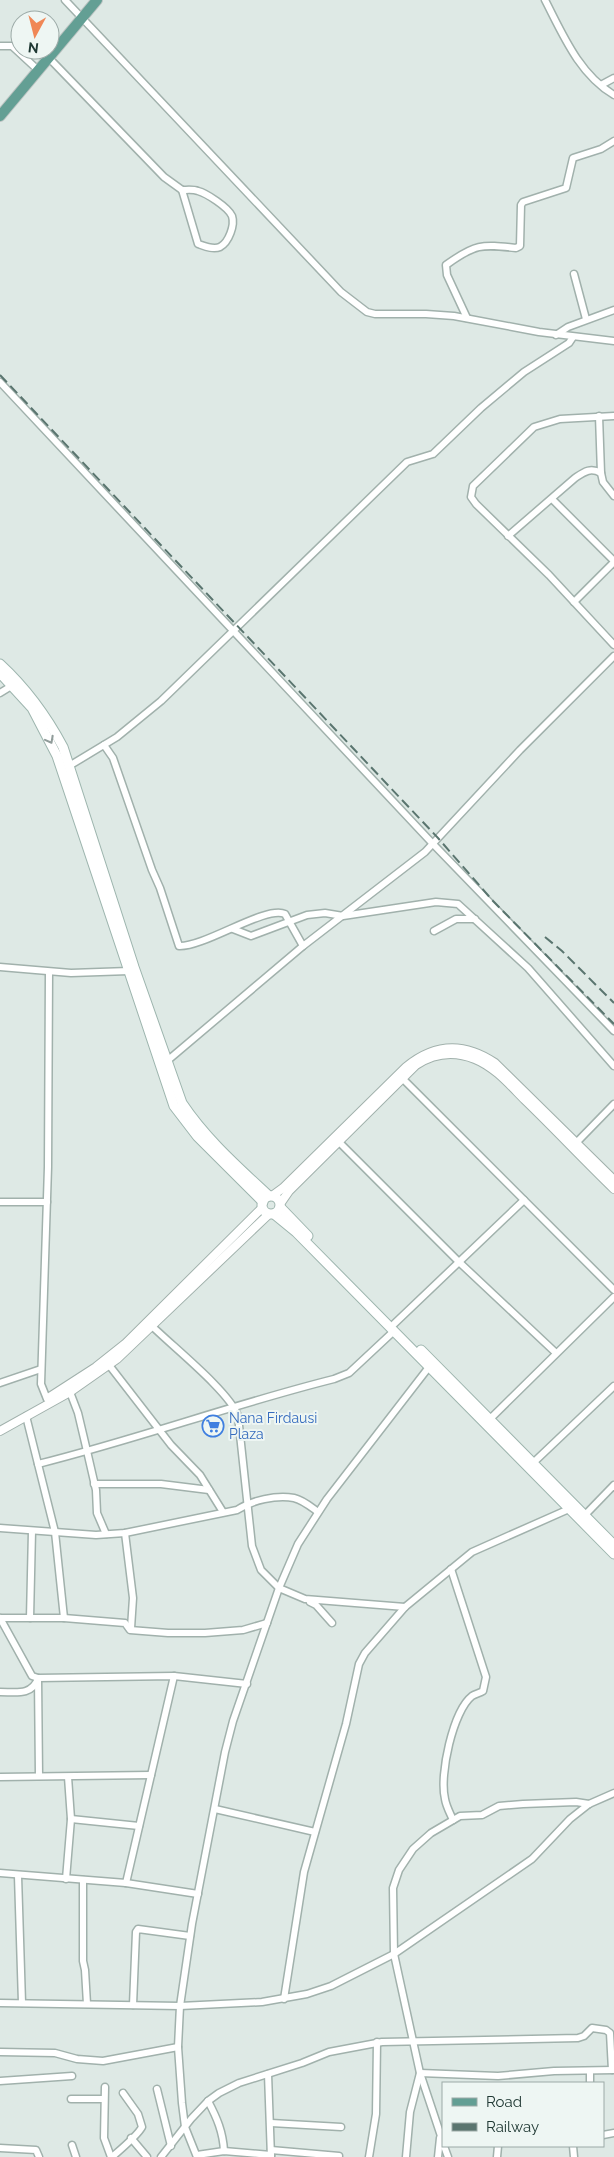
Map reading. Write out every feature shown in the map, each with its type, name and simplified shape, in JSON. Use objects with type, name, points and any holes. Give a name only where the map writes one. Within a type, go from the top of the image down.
[{"type":"main road","points":[[60,42],[97,0]]},
{"type":"main road","points":[[0,116],[46,60]]},
{"type":"main road","points":[[0,664],[30,694],[62,747],[167,1061],[182,1103],[195,1122],[296,1232],[490,1419],[614,1545]]},
{"type":"main road","points":[[0,673],[32,708],[57,756],[174,1106],[197,1136],[271,1205]]},
{"type":"main road","points":[[394,1327],[429,1368],[614,1554]]},
{"type":"street","points":[[65,0],[341,292],[367,312],[374,314],[426,314],[467,318],[556,335],[614,341]]},
{"type":"street","points":[[545,0],[574,54],[588,74],[614,95]]},
{"type":"street","points":[[0,46],[12,46],[38,70]]},
{"type":"street","points":[[51,60],[164,177],[182,190],[196,190],[209,196],[229,212],[233,222],[231,233],[220,247],[212,248],[198,244],[182,190]]},
{"type":"street","points":[[601,86],[614,78]]},
{"type":"street","points":[[467,318],[447,275],[446,265],[477,246],[516,248],[520,246],[521,205],[524,202],[566,188],[573,158],[601,149],[614,141]]},
{"type":"street","points":[[574,274],[586,319]]},
{"type":"street","points":[[556,335],[586,319],[614,310]]},
{"type":"street","points":[[69,766],[117,737],[161,701],[407,462],[433,454],[481,408],[524,372],[569,343],[572,337]]},
{"type":"street","points":[[0,382],[432,844],[614,1031]]},
{"type":"street","points":[[599,416],[601,473],[603,482],[614,496]]},
{"type":"street","points":[[614,416],[560,419],[534,427],[473,486],[471,497],[614,645]]},
{"type":"street","points":[[508,536],[568,483],[586,470],[595,470],[601,473]]},
{"type":"street","points":[[552,499],[614,561],[574,602]]},
{"type":"street","points":[[167,1061],[303,946],[425,852],[520,750],[614,656]]},
{"type":"street","points":[[0,693],[13,685]]},
{"type":"street","points":[[104,745],[113,758],[160,888],[178,945],[182,947],[274,912],[285,914],[303,946]]},
{"type":"street","points":[[233,929],[251,936],[314,914],[326,913],[343,916],[436,902],[458,904],[528,968],[614,1066]]},
{"type":"street","points":[[434,931],[456,918],[476,919]]},
{"type":"street","points":[[0,967],[49,972],[129,971]]},
{"type":"street","points":[[47,1399],[41,1384],[41,1369],[47,1202],[49,972]]},
{"type":"street","points":[[0,1431],[70,1392],[108,1365],[152,1326],[418,1057],[440,1049],[465,1049],[485,1056],[614,1189]]},
{"type":"street","points":[[0,1426],[75,1382],[125,1344],[271,1205],[289,1191],[403,1078],[426,1059],[448,1054],[463,1055],[476,1059],[507,1078],[614,1180]]},
{"type":"street","points":[[403,1078],[614,1290]]},
{"type":"street","points":[[576,1143],[614,1104]]},
{"type":"street","points":[[339,1142],[459,1262],[556,1354]]},
{"type":"street","points":[[38,1464],[87,1451],[159,1428],[235,1408],[349,1373],[459,1262],[524,1200]]},
{"type":"street","points":[[0,1202],[47,1202]]},
{"type":"street","points":[[490,1419],[614,1297]]},
{"type":"street","points":[[152,1326],[223,1394],[235,1408],[238,1416],[252,1546],[261,1570],[279,1588],[316,1605],[332,1623]]},
{"type":"street","points":[[108,1365],[171,1445],[200,1475],[223,1512]]},
{"type":"street","points":[[339,2156],[224,2151],[197,2156],[185,2127],[180,2075],[180,2006],[190,1936],[225,1752],[233,1721],[290,1559],[318,1512],[429,1368]]},
{"type":"street","points":[[0,1383],[41,1369]]},
{"type":"street","points":[[533,1463],[614,1386]]},
{"type":"street","points":[[70,1392],[78,1412],[87,1451],[94,1484],[97,1513],[106,1534]]},
{"type":"street","points":[[26,1416],[55,1532],[64,1618]]},
{"type":"street","points":[[94,1484],[161,1484],[209,1490]]},
{"type":"street","points":[[584,1515],[614,1484]]},
{"type":"street","points":[[0,1528],[91,1535],[126,1532],[237,1510],[248,1502],[278,1498],[294,1498],[318,1512]]},
{"type":"street","points":[[284,1999],[304,1872],[346,1724],[359,1664],[375,1640],[405,1607],[472,1552],[569,1509]]},
{"type":"street","points":[[30,1618],[32,1531]]},
{"type":"street","points":[[126,1532],[133,1598],[130,1630]]},
{"type":"street","points":[[451,1569],[486,1677],[483,1691],[473,1696],[457,1719],[445,1761],[443,1771],[445,1798],[453,1820]]},
{"type":"street","points":[[305,1599],[405,1607]]},
{"type":"street","points":[[130,1630],[125,1622],[64,1618],[0,1618],[32,1676],[38,1678],[174,1676],[246,1684]]},
{"type":"street","points":[[130,1630],[205,1633],[243,1630],[267,1623]]},
{"type":"street","points":[[126,1884],[174,1676]]},
{"type":"street","points":[[0,1692],[27,1692],[32,1689],[38,1678]]},
{"type":"street","points":[[38,1678],[39,1776]]},
{"type":"street","points":[[0,1777],[151,1775]]},
{"type":"street","points":[[66,1879],[71,1819],[68,1777]]},
{"type":"street","points":[[0,2003],[180,2006],[284,1999],[331,1986],[394,1954],[532,1859],[570,1819],[589,1804],[614,1792]]},
{"type":"street","points":[[438,2157],[442,2139],[420,2073],[394,1954],[393,1888],[399,1870],[413,1849],[431,1833],[460,1816],[482,1815],[499,1806],[576,1802],[589,1804]]},
{"type":"street","points":[[215,1809],[315,1832]]},
{"type":"street","points":[[71,1819],[139,1826]]},
{"type":"street","points":[[0,1873],[126,1884],[198,1894]]},
{"type":"street","points":[[18,1876],[22,2003]]},
{"type":"street","points":[[83,1880],[83,1961],[87,2004]]},
{"type":"street","points":[[133,2005],[138,1929],[190,1936]]},
{"type":"street","points":[[162,2157],[208,2101],[231,2086],[329,2052],[377,2042],[578,2038],[584,2036],[592,2028],[606,2030],[610,2034],[613,2070],[554,2071],[498,2076],[420,2073]]},
{"type":"street","points":[[369,2157],[376,2114],[377,2042]]},
{"type":"street","points":[[0,2052],[55,2053],[78,2059],[102,2061],[179,2050]]},
{"type":"street","points":[[590,2071],[590,2082]]},
{"type":"street","points":[[406,2157],[410,2112],[420,2073]]},
{"type":"street","points":[[268,2074],[271,2154]]},
{"type":"street","points":[[0,2081],[72,2076]]},
{"type":"street","points":[[106,2087],[104,2099],[104,2138],[112,2157],[131,2138],[138,2134],[142,2124],[123,2093]]},
{"type":"street","points":[[157,2089],[171,2146]]},
{"type":"street","points":[[70,2099],[104,2099]]},
{"type":"street","points":[[208,2101],[219,2122],[223,2136],[224,2151]]},
{"type":"street","points":[[271,2123],[341,2127]]},
{"type":"street","points":[[131,2138],[147,2157]]},
{"type":"street","points":[[72,2145],[76,2157]]},
{"type":"street","points":[[0,2148],[36,2150],[39,2157]]},
{"type":"railway","points":[[0,375],[438,838],[493,901],[614,1024]]},
{"type":"railway","points":[[545,937],[562,951],[614,1003]]},
{"type":"place","name":"Nana Firdausi Plaza","points":[[213,1426]]}]
